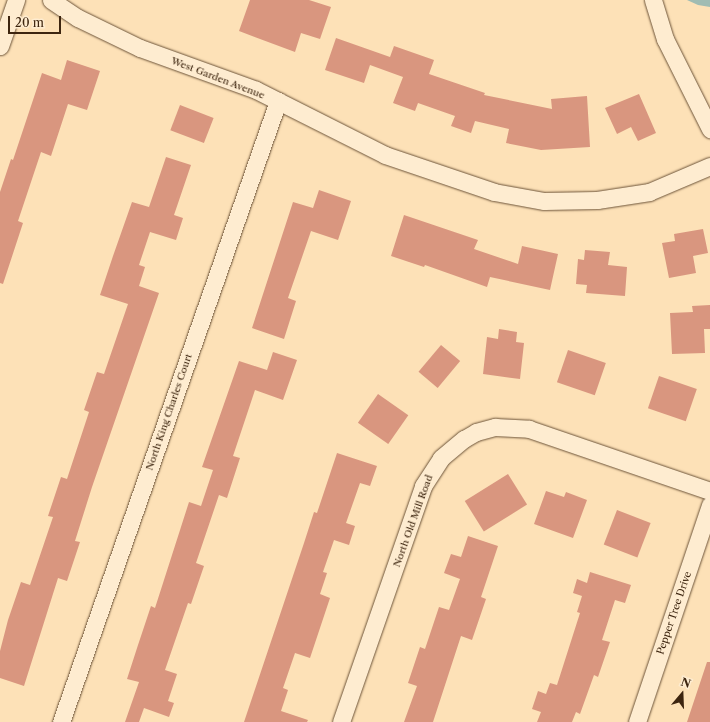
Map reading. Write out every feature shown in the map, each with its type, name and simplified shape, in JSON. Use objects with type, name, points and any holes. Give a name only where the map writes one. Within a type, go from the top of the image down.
[{"type":"street","points":[[0,46],[16,0]]},
{"type":"street","name":"West Garden Avenue","points":[[51,0],[78,18],[140,48],[256,90],[359,143],[408,163],[494,192],[567,202],[649,192],[710,166]]},
{"type":"street","points":[[653,0],[665,38],[710,129]]},
{"type":"street","name":"North King Charles Court","points":[[61,722],[278,101]]},
{"type":"street","name":"North Old Mill Road","points":[[341,722],[423,486],[441,458],[464,439],[476,432],[495,428],[529,429],[710,490]]},
{"type":"street","name":"Pepper Tree Drive","points":[[637,722],[710,505]]},
{"type":"water","points":[[687,0],[710,0],[710,7],[698,5]]},
{"type":"building","points":[[250,0],[309,0],[331,7],[320,39],[301,33],[295,52],[239,31]]},
{"type":"building","points":[[336,38],[390,57],[394,46],[434,60],[429,74],[485,93],[484,95],[552,109],[551,99],[587,96],[590,147],[541,150],[506,143],[509,129],[475,121],[471,133],[451,126],[455,116],[418,103],[415,111],[393,103],[403,77],[370,65],[364,83],[325,70]]},
{"type":"building","points":[[67,60],[100,71],[87,110],[68,104],[51,156],[41,152],[18,221],[23,223],[3,284],[0,283],[0,192],[11,159],[13,160],[42,73],[61,80]]},
{"type":"building","points":[[639,94],[656,133],[638,141],[631,127],[617,134],[605,108]]},
{"type":"building","points":[[180,105],[214,118],[204,143],[170,130]]},
{"type":"building","points":[[166,157],[191,165],[174,215],[183,218],[176,240],[150,232],[139,265],[145,267],[139,286],[159,293],[92,487],[75,541],[80,542],[67,581],[58,578],[24,686],[0,678],[0,651],[8,620],[21,582],[30,585],[53,517],[48,516],[61,477],[67,479],[89,412],[84,410],[97,372],[104,374],[128,304],[100,295],[113,256],[132,202],[149,207]]},
{"type":"building","points":[[319,190],[351,201],[338,240],[311,231],[288,298],[296,301],[284,339],[252,328],[293,202],[313,208]]},
{"type":"building","points":[[404,215],[478,240],[474,249],[518,264],[522,246],[558,254],[550,290],[490,277],[487,287],[425,265],[424,267],[391,256]]},
{"type":"building","points":[[703,229],[708,253],[693,256],[696,273],[669,278],[662,243],[675,241],[674,234]]},
{"type":"building","points":[[585,250],[610,252],[608,265],[627,267],[625,296],[586,293],[587,285],[576,284],[578,259],[584,260]]},
{"type":"building","points":[[710,305],[710,329],[704,329],[705,353],[672,354],[670,313],[693,312],[692,306]]},
{"type":"building","points":[[499,329],[517,332],[516,342],[524,343],[520,379],[483,374],[487,337],[498,339]]},
{"type":"building","points":[[441,345],[460,361],[438,388],[419,372]]},
{"type":"building","points":[[568,350],[606,363],[595,395],[557,382]]},
{"type":"building","points":[[273,352],[297,360],[283,400],[255,390],[233,456],[240,458],[227,498],[219,495],[196,563],[204,566],[191,604],[188,603],[165,670],[177,674],[168,701],[174,703],[169,717],[144,708],[139,722],[125,722],[139,682],[127,679],[151,606],[155,608],[189,502],[201,506],[213,470],[202,467],[239,361],[267,370]]},
{"type":"building","points":[[659,376],[697,389],[686,421],[648,408]]},
{"type":"building","points":[[378,394],[408,415],[388,444],[358,423]]},
{"type":"building","points":[[337,453],[377,466],[370,486],[360,483],[346,523],[355,526],[349,545],[334,540],[323,572],[327,573],[320,594],[330,598],[310,658],[295,653],[283,688],[288,690],[281,711],[308,720],[307,722],[244,722],[314,512],[317,513]]},
{"type":"building","points":[[508,474],[527,505],[484,532],[465,501]]},
{"type":"building","points":[[546,491],[564,497],[566,492],[587,500],[573,538],[534,524]]},
{"type":"building","points":[[617,510],[651,523],[637,557],[604,545]]},
{"type":"building","points":[[468,536],[498,546],[481,597],[486,599],[472,640],[461,636],[433,722],[404,722],[417,686],[408,683],[420,647],[425,649],[439,607],[449,610],[460,579],[444,573],[451,554],[461,557]]},
{"type":"building","points":[[590,572],[631,585],[625,603],[615,600],[602,640],[610,642],[598,677],[594,675],[580,714],[576,712],[572,722],[537,722],[541,712],[532,709],[538,691],[546,694],[550,683],[557,685],[580,613],[577,612],[582,596],[573,593],[577,579],[587,583]]},
{"type":"building","points":[[707,662],[710,662],[710,722],[687,722]]}]
